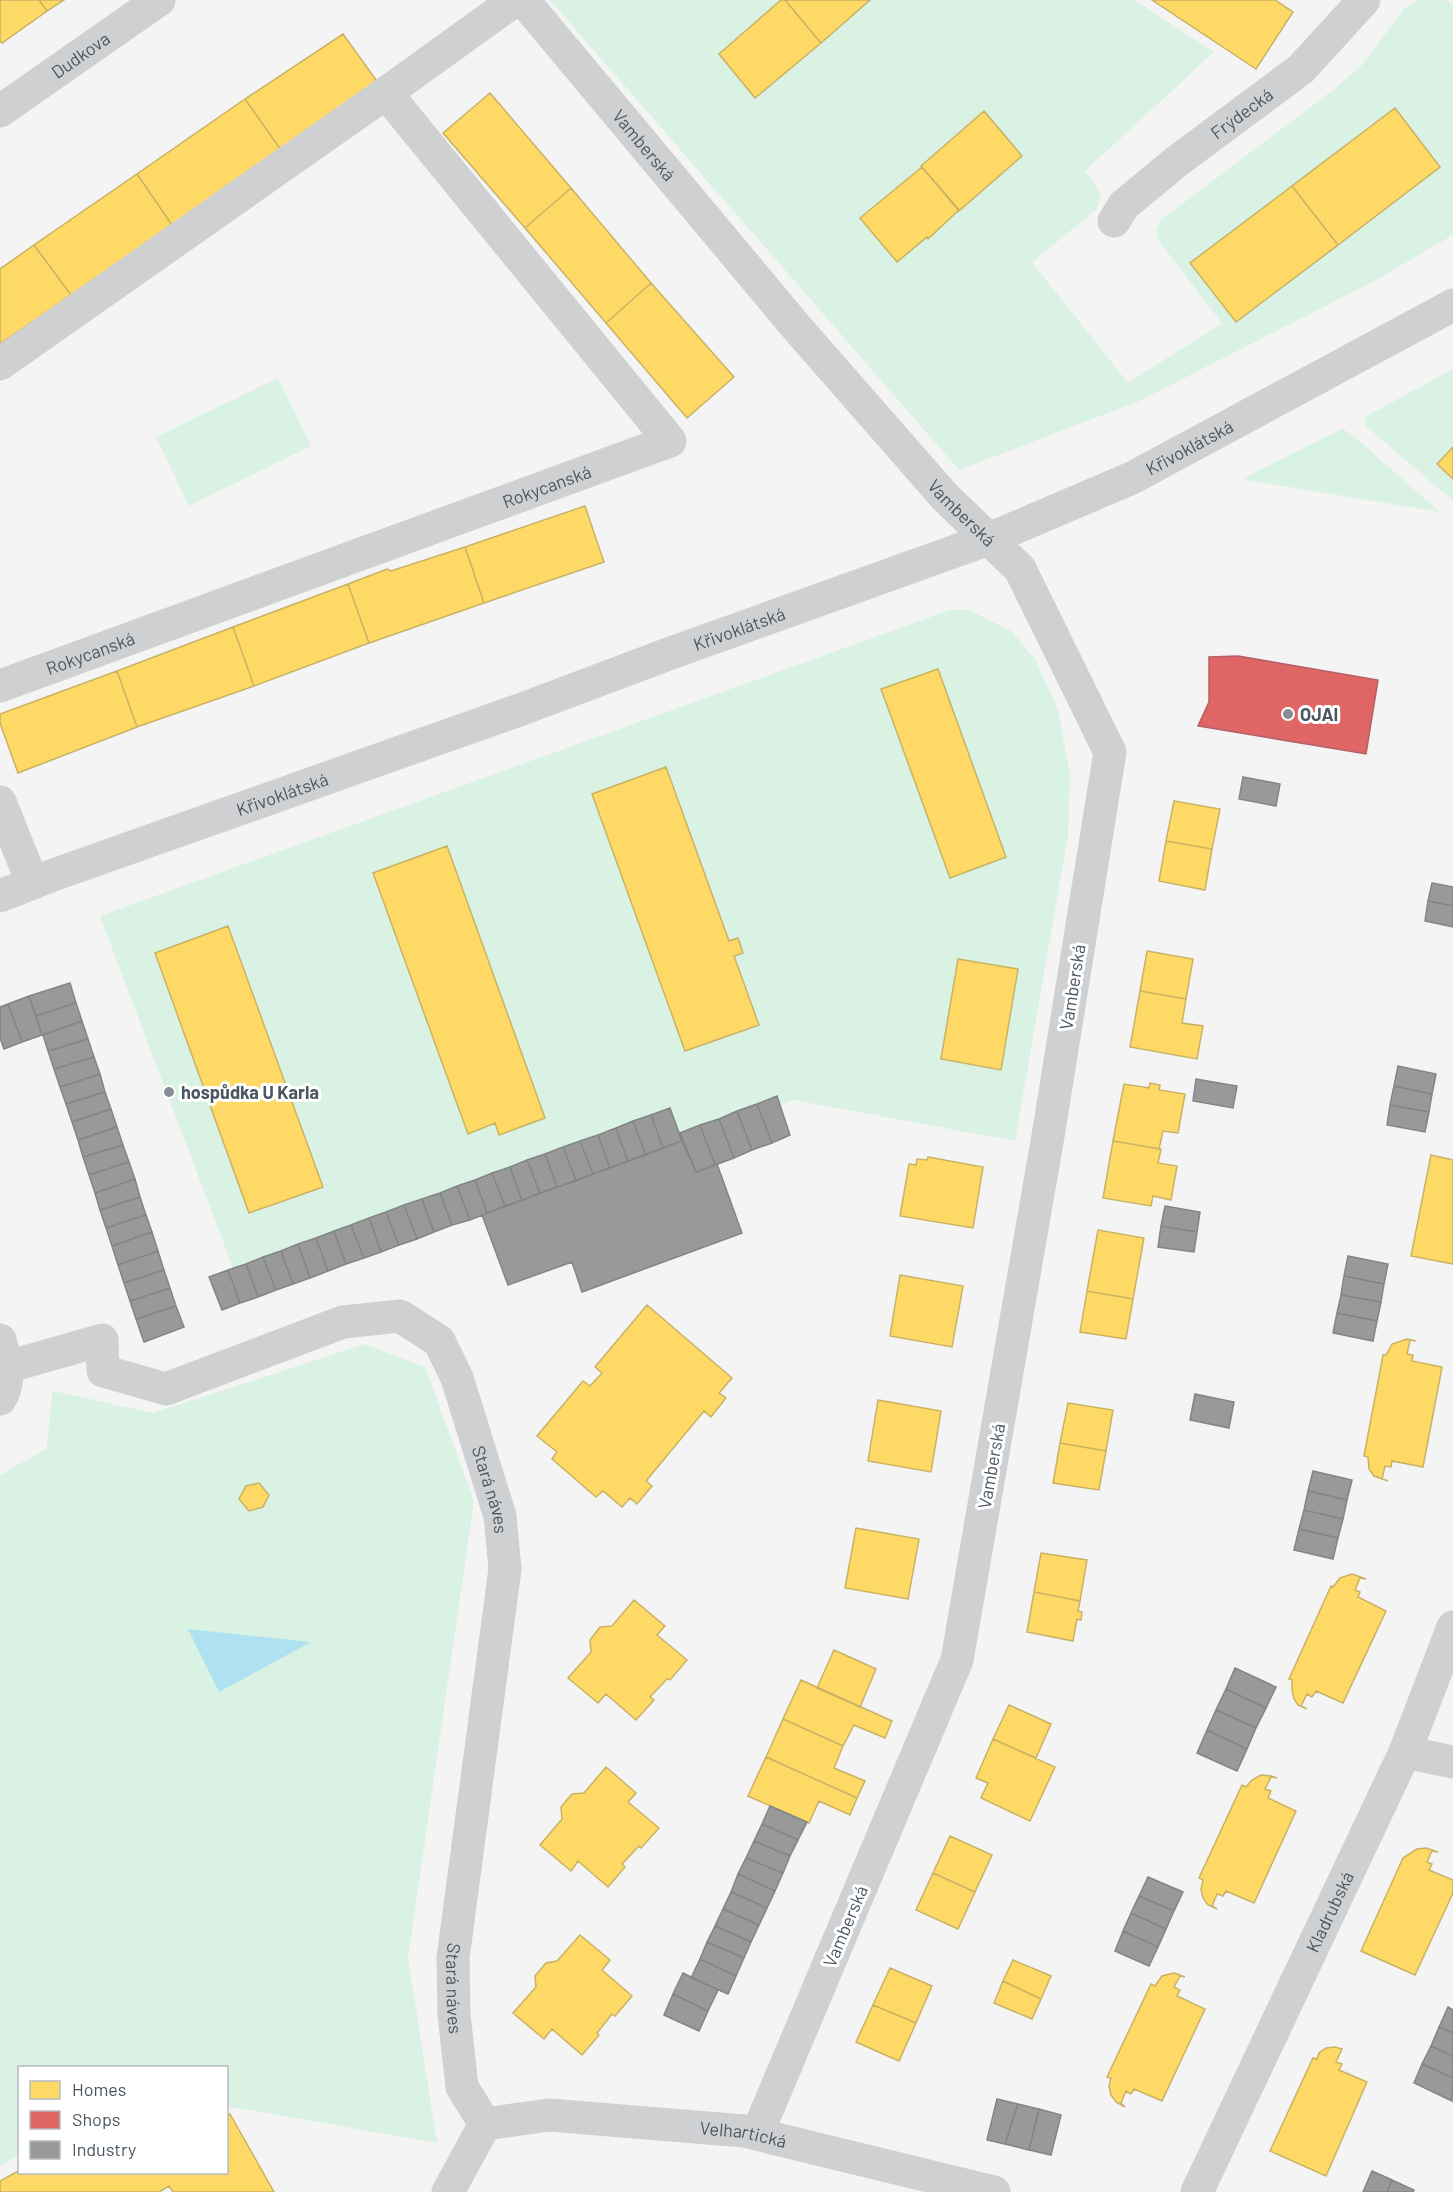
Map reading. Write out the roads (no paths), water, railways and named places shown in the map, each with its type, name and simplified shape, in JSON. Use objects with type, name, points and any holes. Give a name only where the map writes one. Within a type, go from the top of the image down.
[{"type":"street","name":"Dudkova","points":[[0,111],[159,0]]},
{"type":"street","points":[[0,364],[515,0]]},
{"type":"street","name":"Vamberská","points":[[524,0],[798,329],[945,497],[1020,569],[1110,752],[1048,1136],[957,1660],[757,2134]]},
{"type":"street","name":"Frýdecká","points":[[1114,220],[1124,205],[1176,162],[1301,69],[1364,0]]},
{"type":"street","name":"Rokycanská","points":[[0,687],[670,441],[386,93]]},
{"type":"street","name":"Křivoklátská","points":[[0,896],[32,882],[522,709],[989,539],[1132,478],[1453,305]]},
{"type":"street","points":[[0,802],[32,882]]},
{"type":"street","name":"Stará náves","points":[[4,1353],[102,1340],[103,1371],[166,1389],[343,1322],[400,1316],[439,1341],[457,1378],[500,1516],[505,1569],[453,1958],[454,2014],[462,2087],[485,2124]]},
{"type":"street","points":[[0,1399],[4,1393],[4,1353]]},
{"type":"street","name":"Kladrubská","points":[[1197,2192],[1405,1752],[1453,1628]]},
{"type":"street","points":[[1405,1752],[1453,1762]]},
{"type":"street","name":"Velhartická","points":[[485,2124],[549,2115],[744,2131],[994,2192]]},
{"type":"street","points":[[448,2192],[485,2124]]},
{"type":"water","points":[[188,1629],[311,1642],[219,1692]]},
{"type":"place","name":"OJAI","points":[[1288,714]]},
{"type":"place","name":"hospůdka U Karla","points":[[169,1092]]}]
